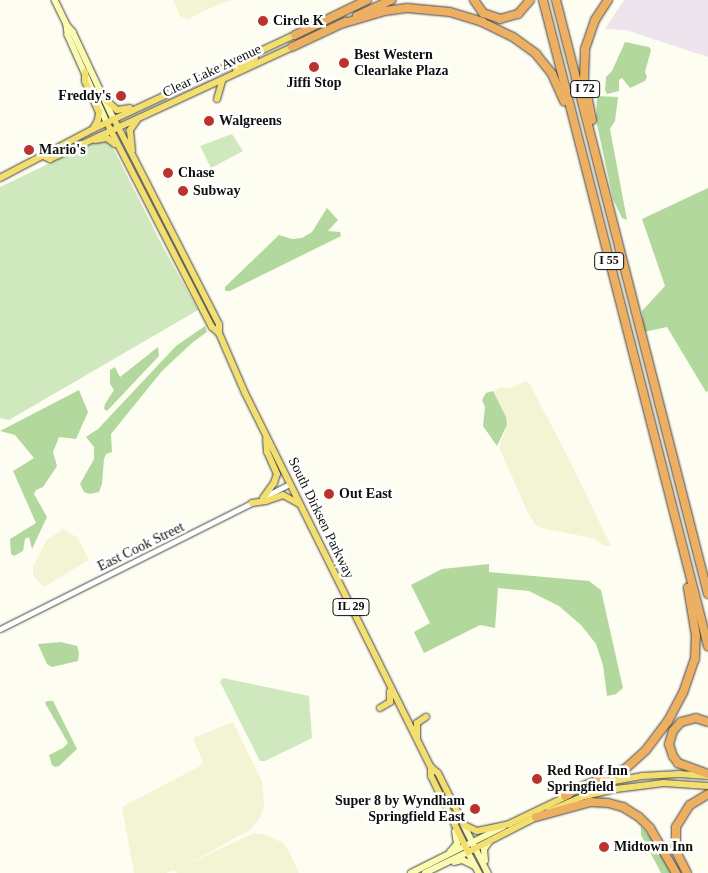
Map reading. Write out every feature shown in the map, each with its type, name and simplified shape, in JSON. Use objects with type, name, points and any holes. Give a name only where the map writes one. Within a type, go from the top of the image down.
[{"type":"highway","name":"Clear Lake Avenue","points":[[295,35],[367,0]]},
{"type":"highway","name":"Clear Lake Avenue","points":[[292,47],[391,0]]},
{"type":"highway","points":[[474,0],[483,13],[500,19],[518,14],[530,0]]},
{"type":"highway","name":"I 55","points":[[543,0],[708,646]]},
{"type":"highway","name":"I 55","points":[[556,0],[708,594]]},
{"type":"highway","name":"I 72","points":[[603,181],[583,71],[589,34],[608,0]]},
{"type":"highway","points":[[341,24],[384,11],[415,8],[450,12],[482,22],[508,34],[530,48],[552,74],[564,101],[582,154]]},
{"type":"highway","points":[[565,796],[574,790],[613,776],[641,756],[668,722],[688,681],[695,659],[696,636],[676,522]]},
{"type":"highway","points":[[697,550],[708,582]]},
{"type":"highway","points":[[708,722],[696,718],[681,722],[673,731],[670,744],[671,753],[678,763],[708,775]]},
{"type":"highway","points":[[687,873],[676,851],[676,827],[690,805],[708,794]]},
{"type":"highway","points":[[536,817],[590,802],[608,803],[623,807],[639,817],[650,828],[676,873]]},
{"type":"main road","name":"IL 29","points":[[55,0],[67,25],[73,32],[114,119]]},
{"type":"main road","name":"IL 29","points":[[67,25],[68,35],[112,132]]},
{"type":"main road","name":"Clear Lake Avenue","points":[[0,178],[107,122],[295,35]]},
{"type":"main road","name":"Clear Lake Avenue","points":[[43,156],[50,159],[112,132],[118,127],[292,47]]},
{"type":"main road","points":[[158,110],[176,98],[239,68],[268,48]]},
{"type":"main road","points":[[85,72],[85,80],[99,112],[98,120],[93,129]]},
{"type":"main road","points":[[217,99],[219,85],[223,80]]},
{"type":"main road","points":[[106,100],[115,108],[125,110],[170,89],[177,89]]},
{"type":"main road","points":[[134,161],[130,132],[139,118]]},
{"type":"main road","name":"South Dirksen Parkway","points":[[114,119],[134,161],[202,289],[219,324],[219,333]]},
{"type":"main road","name":"South Dirksen Parkway","points":[[112,132],[212,327],[219,333],[290,484],[417,741],[431,767],[438,773],[488,873]]},
{"type":"main road","points":[[64,152],[69,153],[102,138],[113,141],[119,148]]},
{"type":"main road","points":[[263,498],[274,483],[277,474],[267,452],[265,432]]},
{"type":"main road","points":[[252,503],[266,502],[283,495],[301,505]]},
{"type":"main road","points":[[380,708],[390,702],[392,688]]},
{"type":"main road","points":[[417,741],[417,723],[426,717]]},
{"type":"main road","name":"South Dirksen Parkway","points":[[431,767],[431,776],[478,870]]},
{"type":"main road","points":[[426,873],[509,824],[565,796],[595,786],[642,776],[672,774],[708,775]]},
{"type":"main road","points":[[474,845],[490,840],[571,801],[616,789],[659,784],[708,786]]},
{"type":"main road","points":[[412,873],[453,850],[457,840],[451,818]]},
{"type":"main road","points":[[464,825],[474,831],[483,831],[509,824]]},
{"type":"main road","points":[[488,873],[484,852],[490,840]]},
{"type":"main road","points":[[444,856],[467,849]]},
{"type":"main road","points":[[426,873],[435,871],[458,860],[469,862],[478,870]]},
{"type":"street","name":"East Cook Street","points":[[0,630],[290,484]]},
{"type":"shaded area","points":[[624,0],[708,0],[708,57],[626,30],[605,29]]},
{"type":"green space","points":[[173,0],[236,0],[221,3],[188,19],[180,16]]},
{"type":"green space","points":[[625,42],[649,47],[651,50],[645,72],[647,77],[645,81],[630,88],[622,78],[619,80],[619,91],[607,94],[605,90],[606,77],[612,71]]},
{"type":"green space","points":[[597,96],[618,97],[615,121],[610,129],[627,220],[622,218],[613,199],[596,120]]},
{"type":"green space","points":[[232,134],[243,151],[211,168],[200,146]]},
{"type":"green space","points":[[98,140],[111,144],[163,247],[198,310],[9,420],[0,418],[0,187]]},
{"type":"green space","points":[[708,188],[708,391],[706,392],[667,327],[644,332],[642,311],[665,286],[642,219]]},
{"type":"green space","points":[[327,208],[338,220],[328,231],[340,232],[341,236],[230,291],[225,291],[225,287],[279,235],[292,239],[302,238],[312,232]]},
{"type":"green space","points":[[205,326],[207,332],[193,342],[162,371],[111,434],[112,452],[106,454],[104,459],[102,484],[99,492],[90,494],[84,492],[80,484],[94,459],[94,447],[86,437],[98,429],[176,346]]},
{"type":"green space","points":[[158,347],[159,356],[107,411],[104,409],[114,390],[110,384],[110,370],[115,367],[120,377]]},
{"type":"green space","points":[[525,381],[529,383],[566,453],[611,546],[605,546],[592,538],[541,528],[534,523],[527,511],[499,447],[507,425],[506,417],[492,393],[500,387],[511,388]]},
{"type":"green space","points":[[79,390],[88,412],[76,439],[59,437],[53,452],[57,466],[43,487],[36,490],[34,494],[47,517],[32,549],[29,537],[25,539],[23,551],[14,556],[11,554],[10,539],[36,523],[13,471],[34,458],[15,435],[0,431]]},
{"type":"green space","points":[[493,391],[506,417],[507,425],[497,446],[483,426],[485,407],[482,400],[486,393]]},
{"type":"green space","points":[[63,529],[78,538],[89,560],[44,587],[33,575],[33,567],[46,541]]},
{"type":"green space","points":[[489,564],[489,572],[589,581],[601,590],[623,688],[616,694],[607,696],[603,665],[596,644],[581,625],[559,606],[529,591],[498,588],[495,628],[480,625],[424,653],[414,632],[430,623],[411,585],[442,569]]},
{"type":"green space","points":[[61,642],[77,646],[79,653],[78,661],[52,667],[47,664],[38,644]]},
{"type":"green space","points":[[223,678],[309,696],[312,738],[265,761],[260,761],[220,682]]},
{"type":"green space","points":[[53,701],[77,749],[59,766],[55,767],[52,765],[49,755],[63,748],[68,743],[45,703]]},
{"type":"green space","points":[[233,722],[262,781],[264,806],[260,818],[251,829],[188,864],[254,833],[266,835],[283,843],[289,851],[299,873],[177,873],[174,870],[166,873],[134,873],[122,807],[200,766],[203,762],[193,738]]},
{"type":"green space","points":[[641,827],[655,842],[671,873],[661,873],[641,835]]},
{"type":"place","name":"Circle K","points":[[263,21]]},
{"type":"place","name":"Best Western Clearlake Plaza","points":[[344,63]]},
{"type":"place","name":"Jiffi Stop","points":[[314,67]]},
{"type":"place","name":"Freddy's","points":[[121,96]]},
{"type":"place","name":"Walgreens","points":[[209,121]]},
{"type":"place","name":"Mario's","points":[[29,150]]},
{"type":"place","name":"Chase","points":[[168,173]]},
{"type":"place","name":"Subway","points":[[183,191]]},
{"type":"place","name":"Out East","points":[[329,494]]},
{"type":"place","name":"Red Roof Inn Springfield","points":[[537,779]]},
{"type":"place","name":"Super 8 by Wyndham Springfield East","points":[[475,809]]},
{"type":"place","name":"Midtown Inn","points":[[604,847]]}]
